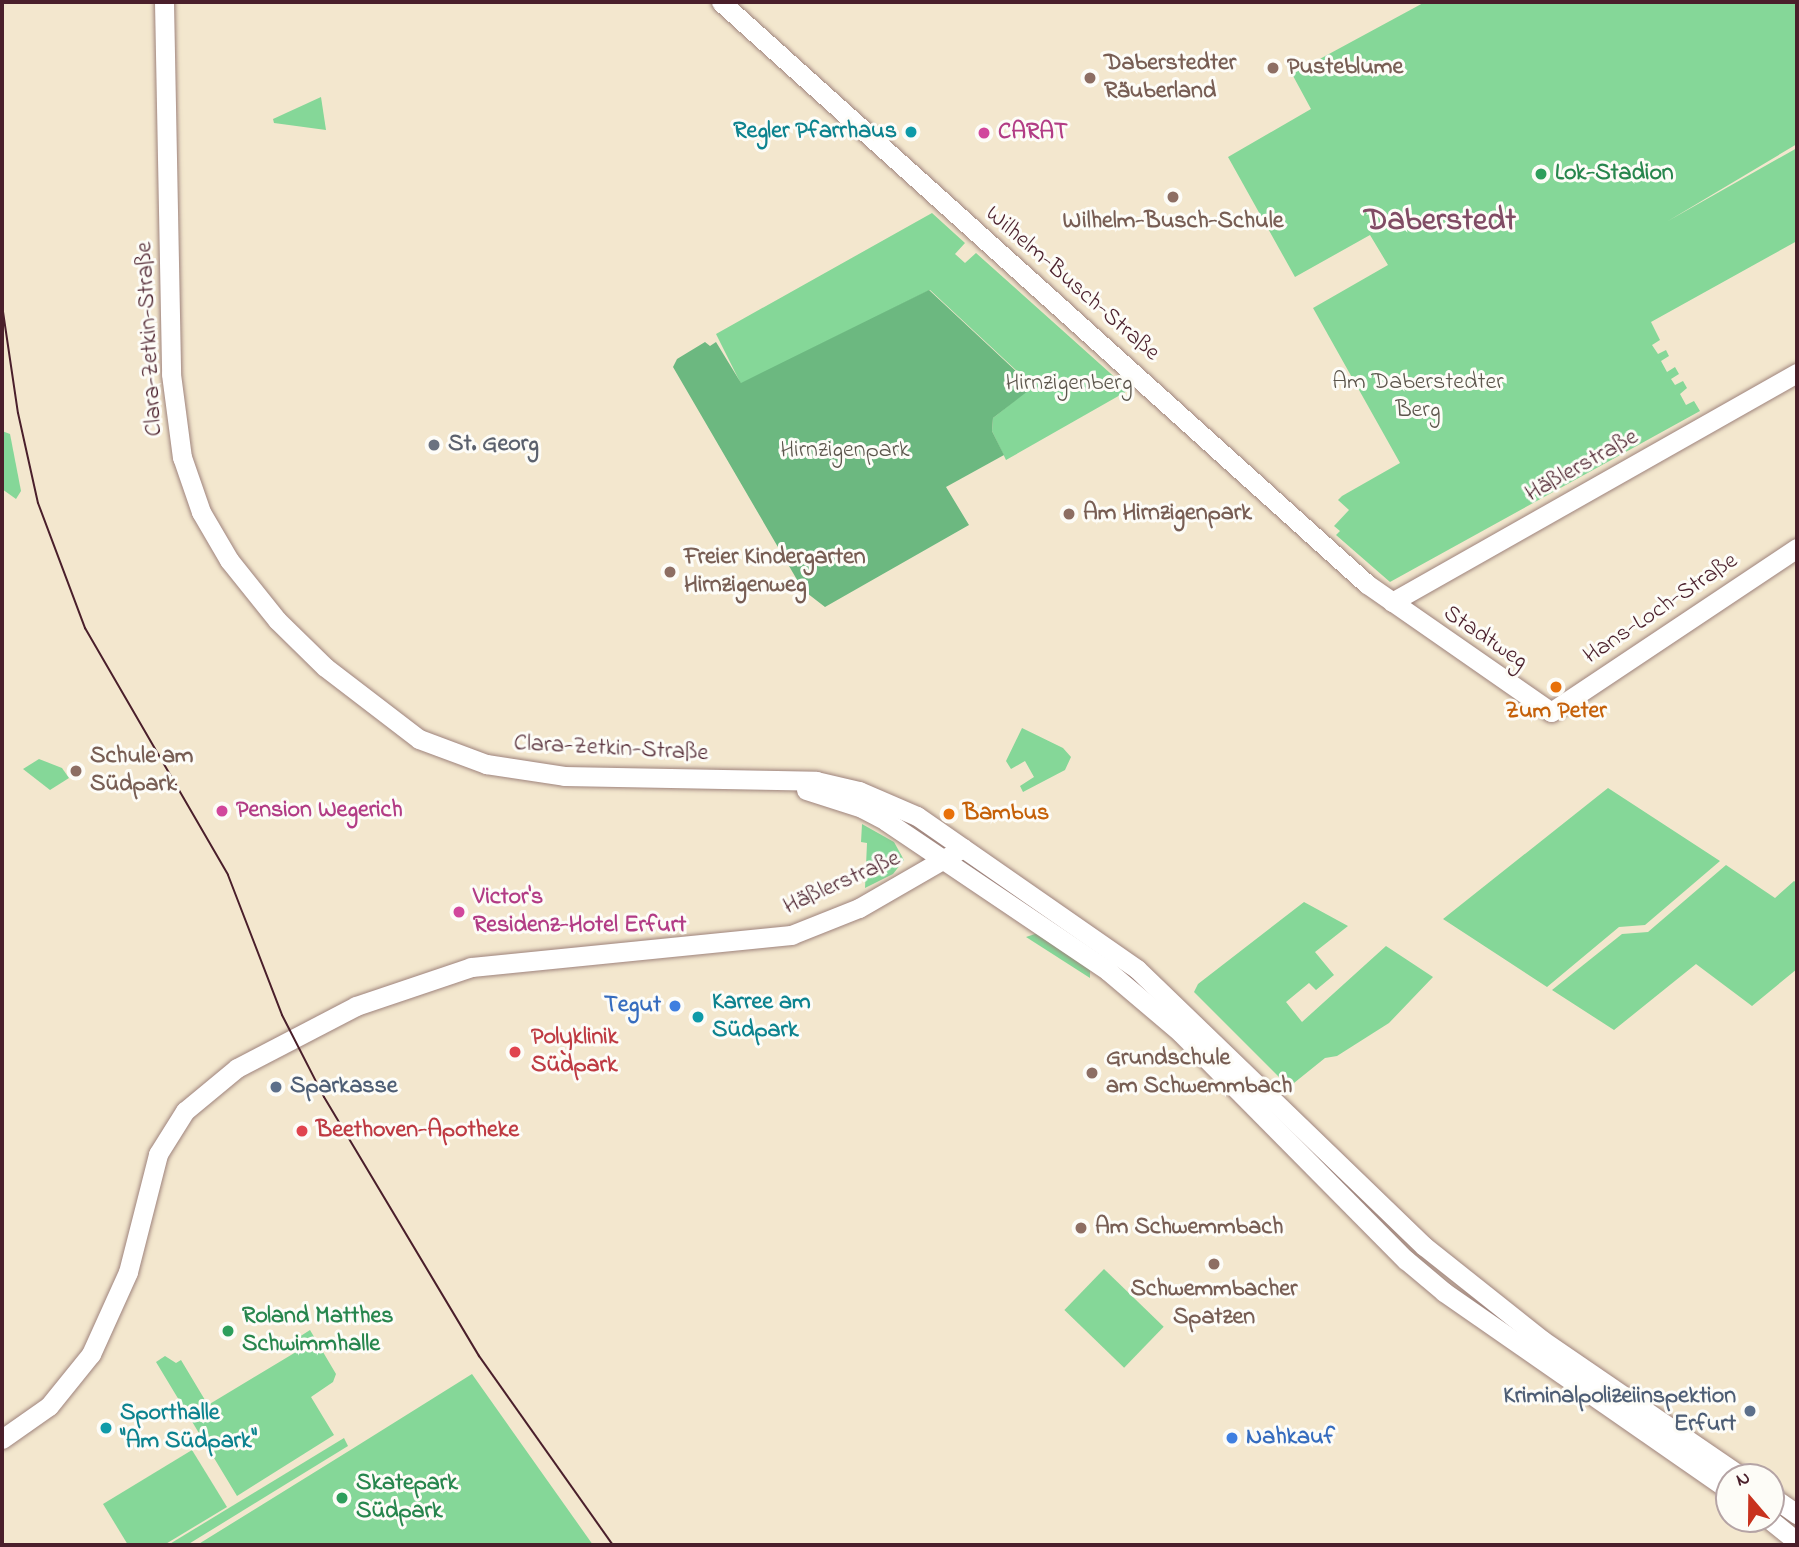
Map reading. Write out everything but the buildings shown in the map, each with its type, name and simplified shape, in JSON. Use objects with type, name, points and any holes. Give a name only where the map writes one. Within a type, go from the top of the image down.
[{"type":"main road","name":"Clara-Zetkin-Straße","points":[[164,2],[174,418],[201,512],[246,582],[277,620],[358,696],[393,723],[452,755],[524,772],[564,776],[816,780],[859,791],[917,816],[964,848]]},
{"type":"main road","name":"Wilhelm-Busch-Straße","points":[[721,2],[1392,602]]},
{"type":"main road","name":"Häßlerstraße","points":[[1392,602],[1797,373]]},
{"type":"main road","name":"Hans-Loch-Straße","points":[[1551,712],[1797,548]]},
{"type":"main road","name":"Stadtweg","points":[[1392,602],[1551,712]]},
{"type":"main road","name":"Clara-Zetkin-Straße","points":[[757,780],[862,808],[944,860]]},
{"type":"main road","name":"Häßlerstraße","points":[[2,1439],[62,1394],[102,1335],[128,1272],[158,1154],[172,1129],[204,1091],[288,1040],[377,998],[484,964],[716,946],[791,935],[859,908],[964,848]]},
{"type":"main road","points":[[964,848],[1094,936],[1158,987],[1424,1246],[1542,1340],[1722,1463]]},
{"type":"main road","points":[[944,860],[1075,947],[1145,1001],[1406,1260],[1444,1292],[1715,1480]]},
{"type":"green space","name":"Am Daberstedter Berg","points":[[1425,2],[1797,2],[1797,144],[1668,221],[1797,148],[1797,241],[1651,322],[1660,340],[1652,345],[1658,354],[1666,350],[1669,356],[1661,361],[1667,372],[1675,367],[1679,374],[1671,379],[1675,385],[1683,381],[1687,388],[1680,394],[1686,405],[1694,401],[1700,411],[1390,582],[1336,535],[1340,531],[1334,526],[1349,510],[1338,500],[1342,496],[1400,463],[1313,308],[1388,265],[1370,235],[1295,277],[1228,157],[1311,109],[1292,74]]},
{"type":"green space","points":[[321,97],[326,130],[274,123],[273,119]]},
{"type":"green space","name":"Hirnzigenberg","points":[[932,213],[965,243],[955,254],[965,263],[976,253],[1129,390],[1006,460],[992,431],[993,418],[1033,386],[930,290],[741,384],[716,334]]},
{"type":"green space","name":"Hirnzigenpark","points":[[929,290],[1033,387],[993,418],[992,431],[1004,455],[946,487],[969,525],[825,607],[803,590],[673,367],[677,359],[705,342],[710,346],[716,342],[741,383]]},
{"type":"green space","points":[[2,431],[10,434],[21,491],[16,499],[2,489]]},
{"type":"green space","points":[[1022,728],[1063,748],[1071,757],[1065,770],[1023,792],[1020,786],[1034,777],[1025,761],[1011,769],[1006,761]]},
{"type":"green space","points":[[39,759],[62,768],[69,778],[50,790],[23,769]]},
{"type":"green space","points":[[1608,788],[1720,861],[1645,925],[1619,927],[1547,987],[1443,919]]},
{"type":"green space","points":[[862,824],[894,842],[904,860],[893,874],[865,888],[867,843],[861,842]]},
{"type":"green space","points":[[1726,865],[1775,898],[1794,881],[1797,883],[1797,969],[1752,1006],[1696,964],[1614,1030],[1552,990],[1622,934],[1648,932]]},
{"type":"green space","points":[[1304,902],[1348,926],[1315,952],[1334,975],[1316,990],[1309,983],[1286,1002],[1302,1022],[1386,946],[1433,977],[1389,1023],[1337,1056],[1325,1058],[1289,1087],[1194,992],[1198,984]]},
{"type":"green space","points":[[1041,932],[1090,970],[1090,978],[1026,937]]},
{"type":"green space","points":[[1104,1269],[1164,1327],[1124,1368],[1064,1310]]},
{"type":"green space","points":[[310,1330],[336,1374],[333,1382],[311,1397],[334,1435],[237,1496],[156,1362],[165,1356],[176,1363],[181,1360],[208,1405],[301,1349],[296,1339]]},
{"type":"green space","points":[[472,1374],[593,1545],[197,1545],[352,1449]]},
{"type":"green space","points":[[344,1438],[348,1446],[187,1545],[168,1545]]},
{"type":"green space","points":[[192,1450],[227,1507],[164,1545],[128,1545],[103,1504]]},
{"type":"tram line","points":[[2,305],[18,413],[38,503],[85,628],[228,875],[282,1015],[324,1097],[479,1356],[613,1545]]},
{"type":"place","name":"Pusteblume","points":[[1273,68]]},
{"type":"place","name":"Daberstedter Räuberland","points":[[1090,78]]},
{"type":"place","name":"Regler Pfarrhaus","points":[[911,132]]},
{"type":"place","name":"CARAT","points":[[984,133]]},
{"type":"place","name":"Lok-Stadion","points":[[1541,174]]},
{"type":"place","name":"Wilhelm-Busch-Schule","points":[[1173,197]]},
{"type":"place","name":"St. Georg","points":[[434,445]]},
{"type":"place","name":"Am Hirnzigenpark","points":[[1069,514]]},
{"type":"place","name":"Freier Kindergarten Hirnzigenweg","points":[[670,572]]},
{"type":"place","name":"Zum Peter","points":[[1556,687]]},
{"type":"place","name":"Schule am Südpark","points":[[76,771]]},
{"type":"place","name":"Pension Wegerich","points":[[222,811]]},
{"type":"place","name":"Bambus","points":[[949,814]]},
{"type":"place","name":"Victor's Residenz-Hotel Erfurt","points":[[459,912]]},
{"type":"place","name":"Tegut","points":[[675,1006]]},
{"type":"place","name":"Karree am Südpark","points":[[698,1017]]},
{"type":"place","name":"Polyklinik Südpark","points":[[515,1052]]},
{"type":"place","name":"Grundschule am Schwemmbach","points":[[1092,1073]]},
{"type":"place","name":"Sparkasse","points":[[276,1087]]},
{"type":"place","name":"Beethoven-Apotheke","points":[[302,1131]]},
{"type":"place","name":"Am Schwemmbach","points":[[1081,1228]]},
{"type":"place","name":"Schwemmbacher Spatzen","points":[[1214,1264]]},
{"type":"place","name":"Roland Matthes Schwimmhalle","points":[[228,1331]]},
{"type":"place","name":"Kriminalpolizeiinspektion Erfurt","points":[[1750,1411]]},
{"type":"place","name":"Sporthalle \"Am Südpark\"","points":[[106,1428]]},
{"type":"place","name":"Nahkauf","points":[[1232,1438]]},
{"type":"place","name":"Skatepark Südpark","points":[[342,1498]]},
{"type":"district","name":"Daberstedt","points":[[1440,222]]}]
